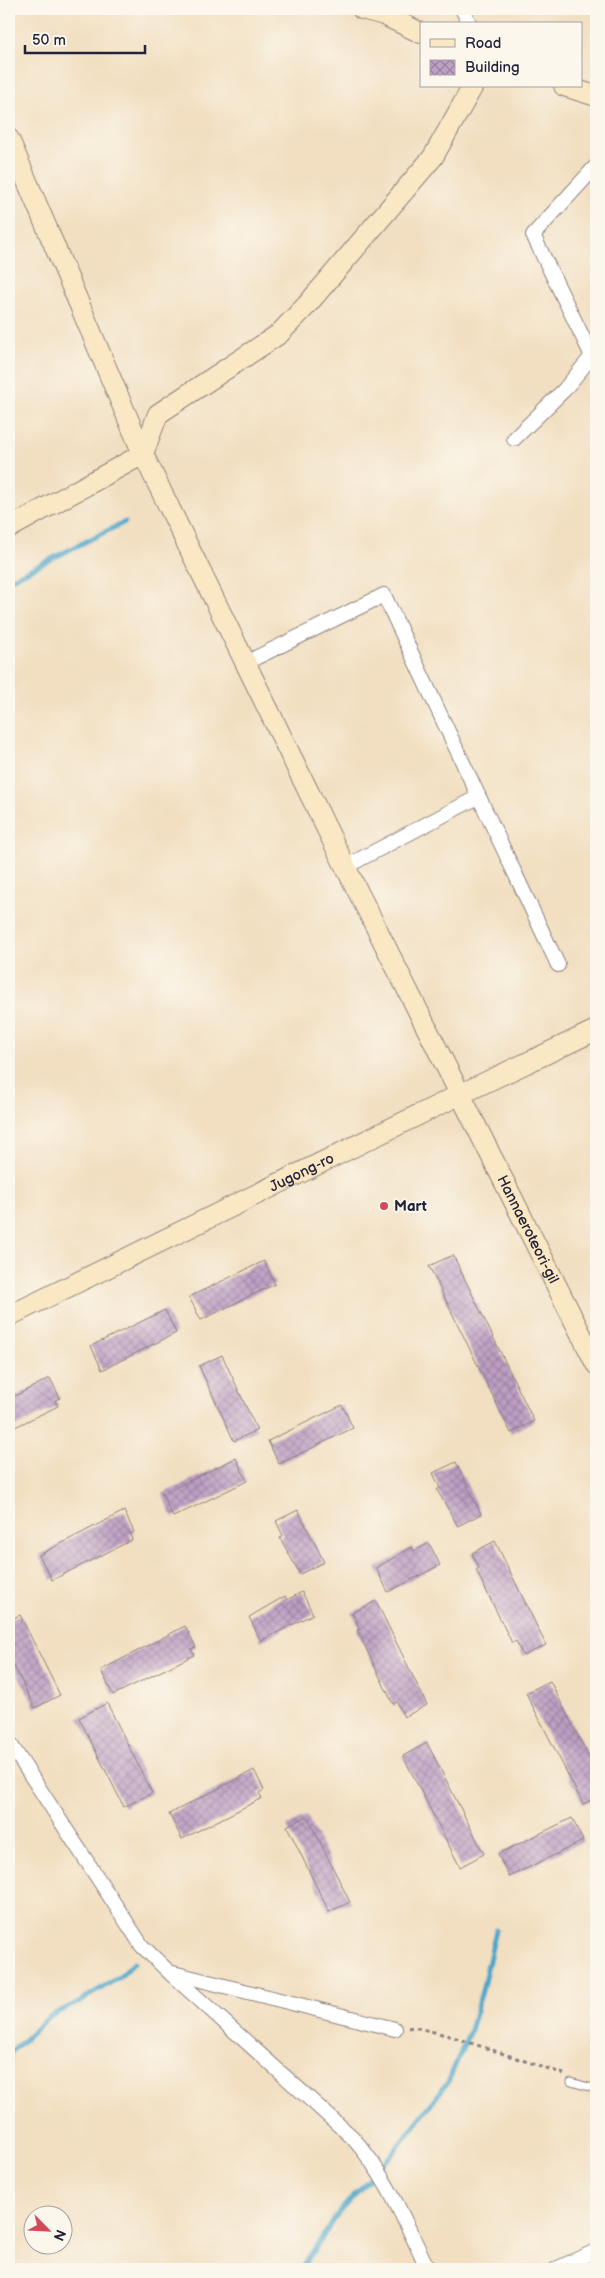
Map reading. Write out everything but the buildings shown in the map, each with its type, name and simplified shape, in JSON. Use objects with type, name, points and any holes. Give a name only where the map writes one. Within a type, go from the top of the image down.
[{"type":"street","points":[[362,9],[384,15],[420,33]]},
{"type":"street","points":[[462,9],[469,22]]},
{"type":"street","points":[[9,528],[143,454],[158,414],[279,334],[306,306],[433,157],[472,88]]},
{"type":"street","points":[[570,88],[596,96]]},
{"type":"street","name":"Hannaeroteori-gil","points":[[9,139],[143,454],[345,866],[596,1364]]},
{"type":"street","points":[[514,439],[564,390],[592,356],[533,235],[596,166]]},
{"type":"street","points":[[245,663],[384,595],[558,965]]},
{"type":"street","points":[[345,866],[478,797]]},
{"type":"street","name":"Jugong-ro","points":[[9,1316],[461,1094],[596,1030]]},
{"type":"street","points":[[9,1742],[142,1946],[366,2152],[388,2188],[428,2269]]},
{"type":"street","points":[[169,1972],[394,2029]]},
{"type":"street","points":[[556,2269],[596,2251]]},
{"type":"lane","points":[[571,2082],[596,2089]]},
{"type":"path","points":[[394,2029],[414,2028],[476,2044],[567,2075],[571,2082]]},
{"type":"waterway","points":[[9,580],[125,522]]},
{"type":"waterway","points":[[301,2269],[340,2211],[393,2153],[448,2082],[469,2033],[482,1991],[496,1930]]},
{"type":"waterway","points":[[9,2061],[11,2052],[50,2016],[77,2003],[120,1977],[134,1963]]},
{"type":"place","name":"Mart","points":[[384,1206]]}]
